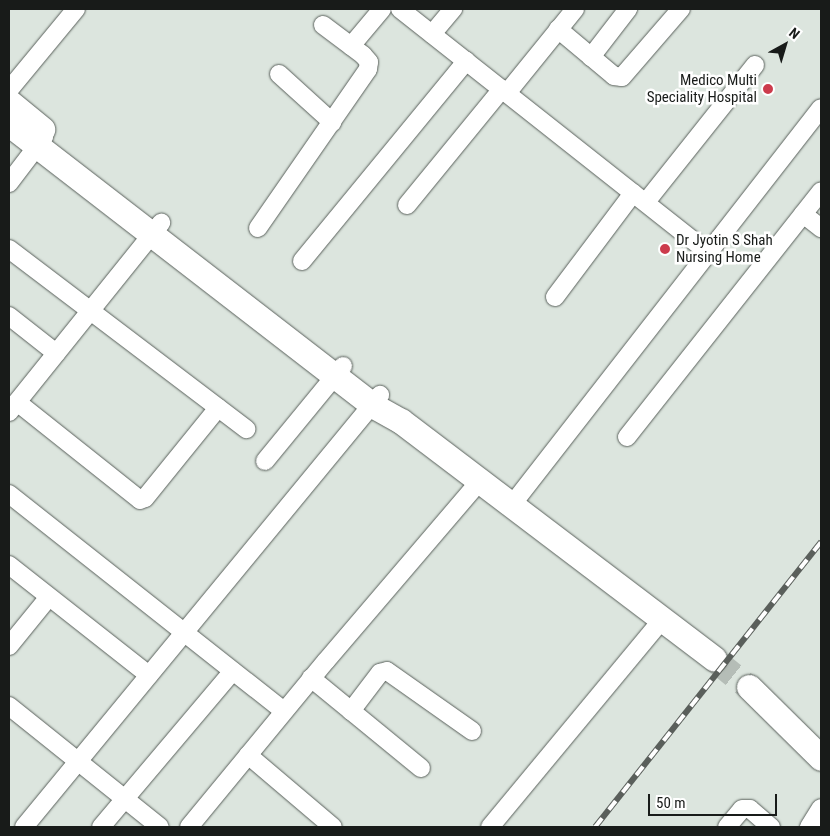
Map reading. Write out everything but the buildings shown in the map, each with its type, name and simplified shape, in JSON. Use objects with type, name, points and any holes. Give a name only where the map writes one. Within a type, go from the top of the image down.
[{"type":"highway","points":[[9,102],[42,139],[479,482],[714,660]]},
{"type":"highway","points":[[9,124],[42,139]]},
{"type":"highway","points":[[749,687],[821,758]]},
{"type":"street","points":[[9,90],[76,9]]},
{"type":"street","points":[[350,46],[382,9]]},
{"type":"street","points":[[400,9],[708,252]]},
{"type":"street","points":[[432,34],[453,9]]},
{"type":"street","points":[[407,205],[575,9]]},
{"type":"street","points":[[591,57],[628,9]]},
{"type":"street","points":[[558,30],[614,76],[622,77],[681,9]]},
{"type":"street","points":[[258,228],[368,69],[369,62],[323,24]]},
{"type":"street","points":[[302,261],[466,60]]},
{"type":"street","points":[[555,297],[755,65]]},
{"type":"street","points":[[279,74],[332,122]]},
{"type":"street","points":[[511,506],[821,108]]},
{"type":"street","points":[[9,183],[42,139]]},
{"type":"street","points":[[627,437],[821,191]]},
{"type":"street","points":[[803,214],[821,228]]},
{"type":"street","points":[[156,229],[13,407],[140,500],[145,498],[218,408]]},
{"type":"street","points":[[9,249],[246,429]]},
{"type":"street","points":[[9,316],[56,353]]},
{"type":"street","points":[[265,461],[339,371]]},
{"type":"street","points":[[24,827],[376,400]]},
{"type":"street","points":[[189,827],[311,678],[479,482]]},
{"type":"street","points":[[9,494],[284,711]]},
{"type":"street","points":[[9,566],[150,675]]},
{"type":"street","points":[[9,646],[49,597]]},
{"type":"street","points":[[490,827],[662,620]]},
{"type":"street","points":[[101,827],[233,671]]},
{"type":"street","points":[[352,711],[380,673],[387,671],[472,731]]},
{"type":"street","points":[[311,678],[422,768]]},
{"type":"street","points":[[9,706],[160,827]]},
{"type":"street","points":[[248,755],[332,827]]},
{"type":"street","points":[[809,827],[821,808]]},
{"type":"street","points":[[727,827],[742,809],[750,809],[771,827]]},
{"type":"tunnel","points":[[714,659],[749,687]]},
{"type":"railway","points":[[595,827],[821,542]]},
{"type":"place","name":"Medico Multi Speciality Hospital","points":[[768,89]]},
{"type":"place","name":"Dr Jyotin S Shah Nursing Home","points":[[665,249]]}]
